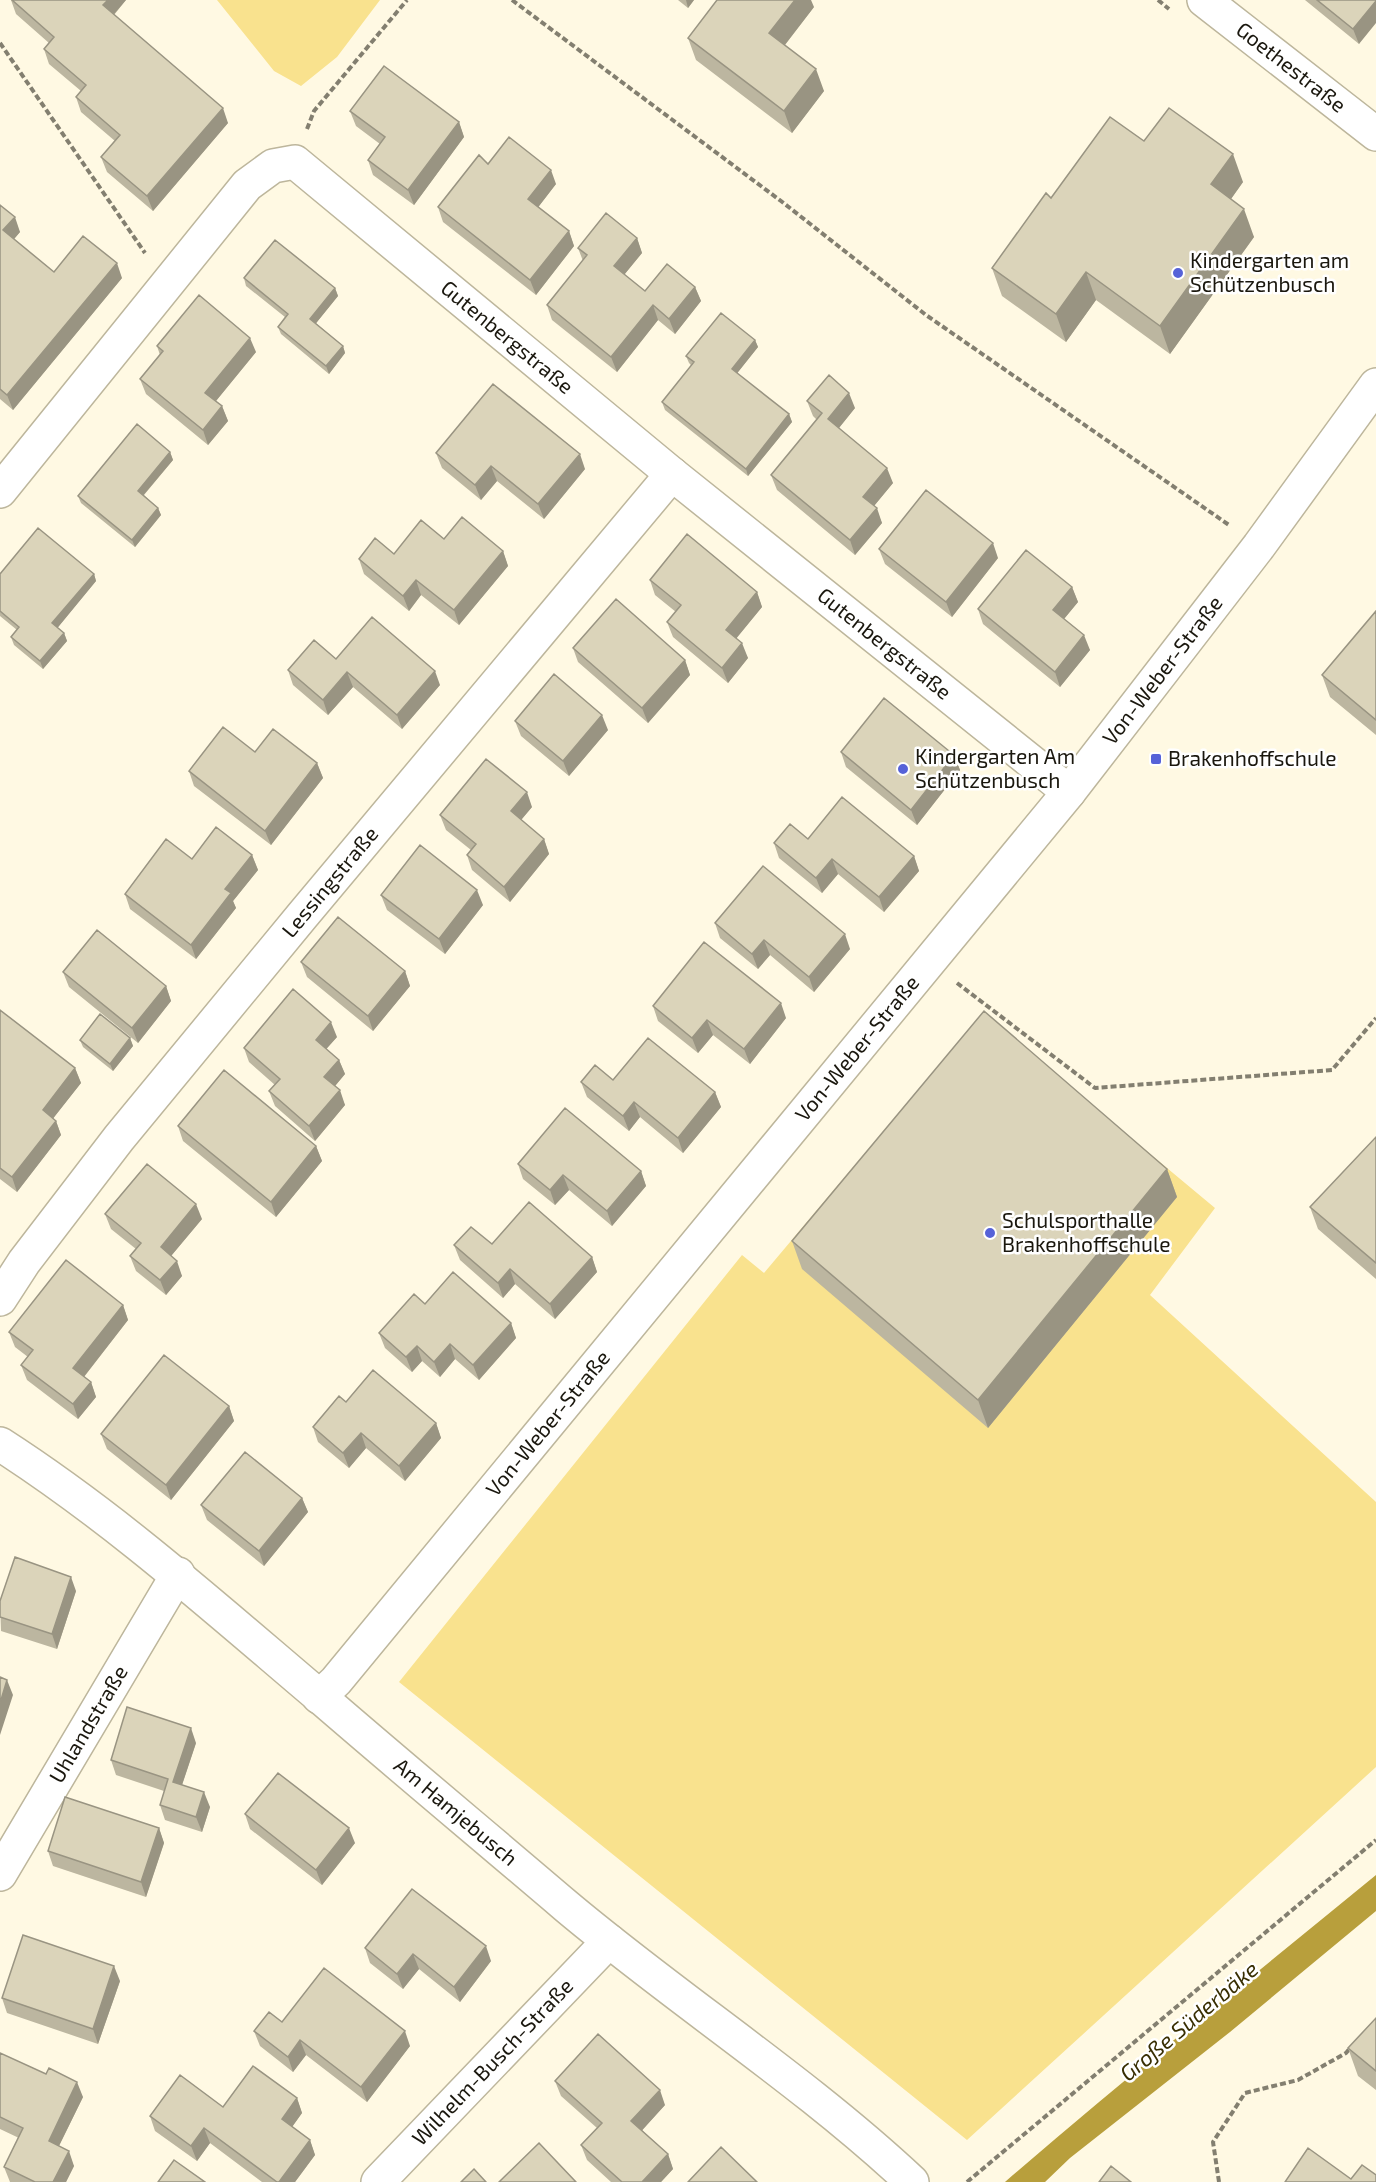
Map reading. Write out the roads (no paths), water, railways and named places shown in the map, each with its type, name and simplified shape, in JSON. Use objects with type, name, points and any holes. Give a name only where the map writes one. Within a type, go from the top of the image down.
[{"type":"street","name":"Goethestraße","points":[[1204,0],[1376,134]]},
{"type":"street","name":"Gutenbergstraße","points":[[0,490],[247,185],[273,166],[295,162],[672,474],[1069,792]]},
{"type":"street","name":"Von-Weber-Straße","points":[[319,1696],[336,1681],[1069,792],[1259,546],[1376,385]]},
{"type":"street","name":"Lessingstraße","points":[[0,1299],[24,1262],[119,1138],[672,474]]},
{"type":"street","name":"Am Hamjebusch","points":[[0,1444],[51,1477],[178,1574],[609,1941],[868,2142],[912,2182]]},
{"type":"street","name":"Uhlandstraße","points":[[0,1874],[178,1574]]},
{"type":"street","name":"Wilhelm-Busch-Straße","points":[[378,2182],[609,1941]]},
{"type":"place","name":"Kindergarten am Schützenbusch","points":[[1178,273]]},
{"type":"place","name":"Brakenhoffschule","points":[[1156,759]]},
{"type":"place","name":"Kindergarten Am Schützenbusch","points":[[903,769]]},
{"type":"place","name":"Schulsporthalle Brakenhoffschule","points":[[990,1233]]},
{"type":"water label","name":"Große Süderbäke","points":[[1189,2021]]}]
